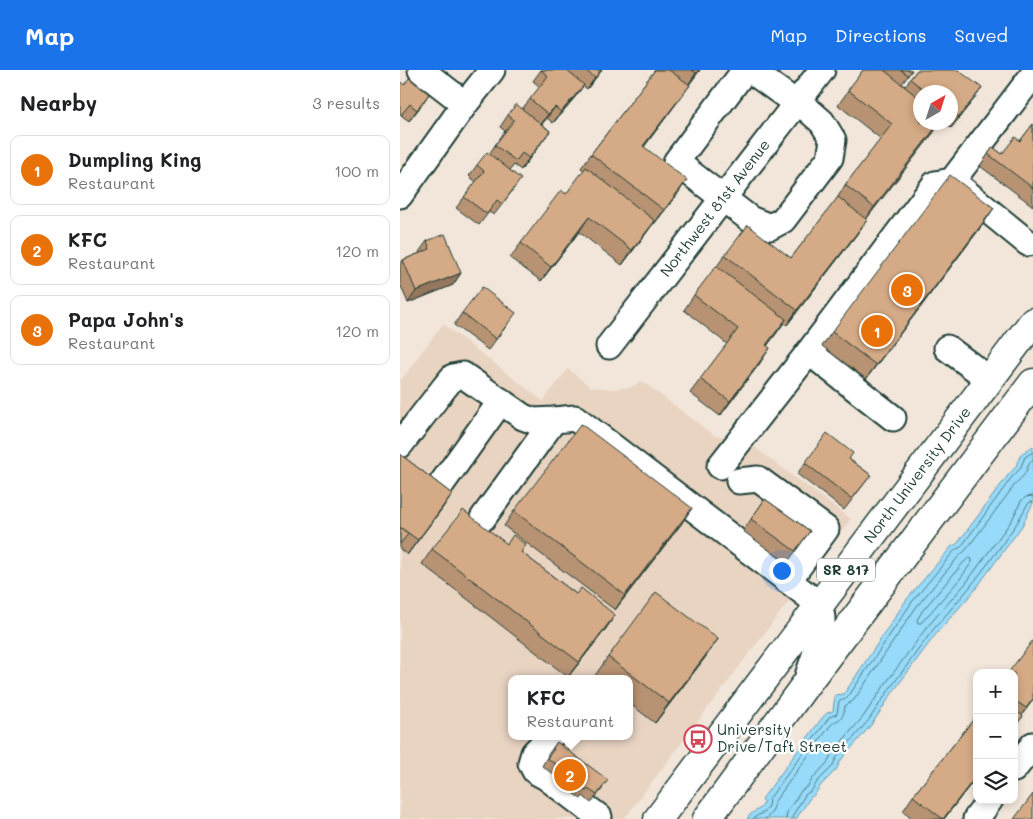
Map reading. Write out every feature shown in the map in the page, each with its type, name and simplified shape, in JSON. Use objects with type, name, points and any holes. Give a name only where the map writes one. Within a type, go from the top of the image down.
[{"type":"main road","name":"North University Drive","points":[[658,819],[1033,322]]},
{"type":"main road","name":"SR 817","points":[[707,819],[1033,383]]},
{"type":"street","points":[[421,70],[465,104]]},
{"type":"street","points":[[400,195],[465,104],[492,70]]},
{"type":"street","points":[[744,70],[676,162],[750,218],[770,227],[783,220],[830,158],[833,140],[822,122],[797,102],[750,70]]},
{"type":"street","name":"Northwest 81st Avenue","points":[[609,346],[822,70]]},
{"type":"street","points":[[720,466],[809,352],[935,184],[952,181],[1029,88]]},
{"type":"street","points":[[952,181],[1028,242]]},
{"type":"street","points":[[947,348],[989,380]]},
{"type":"street","points":[[809,352],[893,418]]},
{"type":"street","points":[[400,445],[453,378],[463,375],[522,417],[534,421],[575,418],[820,605],[822,634],[804,688]]},
{"type":"street","points":[[440,486],[501,401]]},
{"type":"street","points":[[483,518],[554,420]]},
{"type":"street","points":[[739,481],[758,479],[826,529],[788,581]]},
{"type":"street","points":[[547,740],[534,753],[531,763],[535,771],[546,777],[599,817]]},
{"type":"street","points":[[1018,764],[1033,745]]},
{"type":"street","points":[[976,819],[987,804]]},
{"type":"shaded area","points":[[443,324],[543,401],[568,369],[591,387],[612,389],[631,387],[642,381],[715,436],[727,436],[733,431],[851,519],[624,819],[400,819],[400,381]]},
{"type":"water","points":[[1033,446],[1033,503],[1022,526],[974,591],[936,634],[895,689],[872,724],[841,760],[836,770],[810,798],[796,819],[747,819],[762,806],[764,803],[762,799],[822,718],[827,713],[833,711],[835,695],[844,694],[907,599],[952,546],[957,544],[1016,466],[1021,454]]},
{"type":"building","points":[[541,70],[566,70],[584,85],[561,112],[555,107],[548,114],[530,99],[548,76]]},
{"type":"building","points":[[585,70],[601,70],[595,78]]},
{"type":"building","points":[[655,70],[669,70],[690,85],[643,146],[687,180],[664,210],[591,154]]},
{"type":"building","points":[[863,70],[884,70],[913,93],[913,130],[934,130],[874,207],[845,185],[892,124],[848,90]]},
{"type":"building","points":[[901,70],[912,70],[908,75]]},
{"type":"building","points":[[917,70],[958,70],[982,88],[959,117],[958,85],[918,85],[910,79]]},
{"type":"building","points":[[409,78],[429,94],[417,110],[410,104],[400,116],[400,81],[404,85]]},
{"type":"building","points":[[516,104],[550,131],[529,158],[522,153],[516,161],[495,145],[514,120],[508,115]]},
{"type":"building","points":[[1033,124],[1033,188],[988,154],[993,147],[1002,154],[1015,137],[1020,141]]},
{"type":"building","points":[[487,152],[521,179],[502,204],[497,200],[487,214],[464,197],[484,171],[477,165]]},
{"type":"building","points":[[586,167],[655,221],[632,250],[589,217],[551,267],[521,243],[561,190],[566,194]]},
{"type":"building","points":[[950,175],[994,208],[876,365],[832,332]]},
{"type":"building","points":[[838,197],[867,220],[797,310],[725,255],[748,225],[791,258]]},
{"type":"building","points":[[445,234],[461,273],[416,291],[403,260],[430,249],[427,241]]},
{"type":"building","points":[[716,266],[786,319],[766,345],[770,348],[730,401],[700,379],[738,329],[694,295]]},
{"type":"building","points":[[482,287],[516,313],[496,339],[462,313]]},
{"type":"building","points":[[581,424],[692,508],[625,595],[514,511]]},
{"type":"building","points":[[827,433],[853,453],[849,459],[871,475],[852,499],[805,463]]},
{"type":"building","points":[[400,454],[452,494],[418,540],[400,527]]},
{"type":"building","points":[[765,499],[810,531],[795,551],[751,519]]},
{"type":"building","points":[[463,510],[507,544],[513,535],[526,545],[521,552],[576,594],[581,588],[615,615],[579,662],[432,549]]},
{"type":"building","points":[[400,529],[408,534],[400,544]]},
{"type":"building","points":[[656,592],[718,639],[669,703],[608,657]]},
{"type":"building","points":[[1033,640],[1033,699],[1026,708],[1018,703],[1018,669],[1011,669]]},
{"type":"building","points":[[1018,712],[1023,716],[1018,722]]},
{"type":"building","points":[[973,720],[973,780],[943,819],[913,796]]},
{"type":"building","points":[[557,742],[608,780],[597,795],[588,789],[586,791],[572,780],[574,778],[547,758]]},
{"type":"building","points":[[1033,794],[1033,819],[1014,819]]},
{"type":"place","name":"Papa John's","points":[[907,290]]},
{"type":"place","name":"Dumpling King","points":[[877,331]]},
{"type":"place","name":"University Drive/Taft Street","points":[[698,739]]},
{"type":"place","name":"KFC","points":[[570,775]]}]
